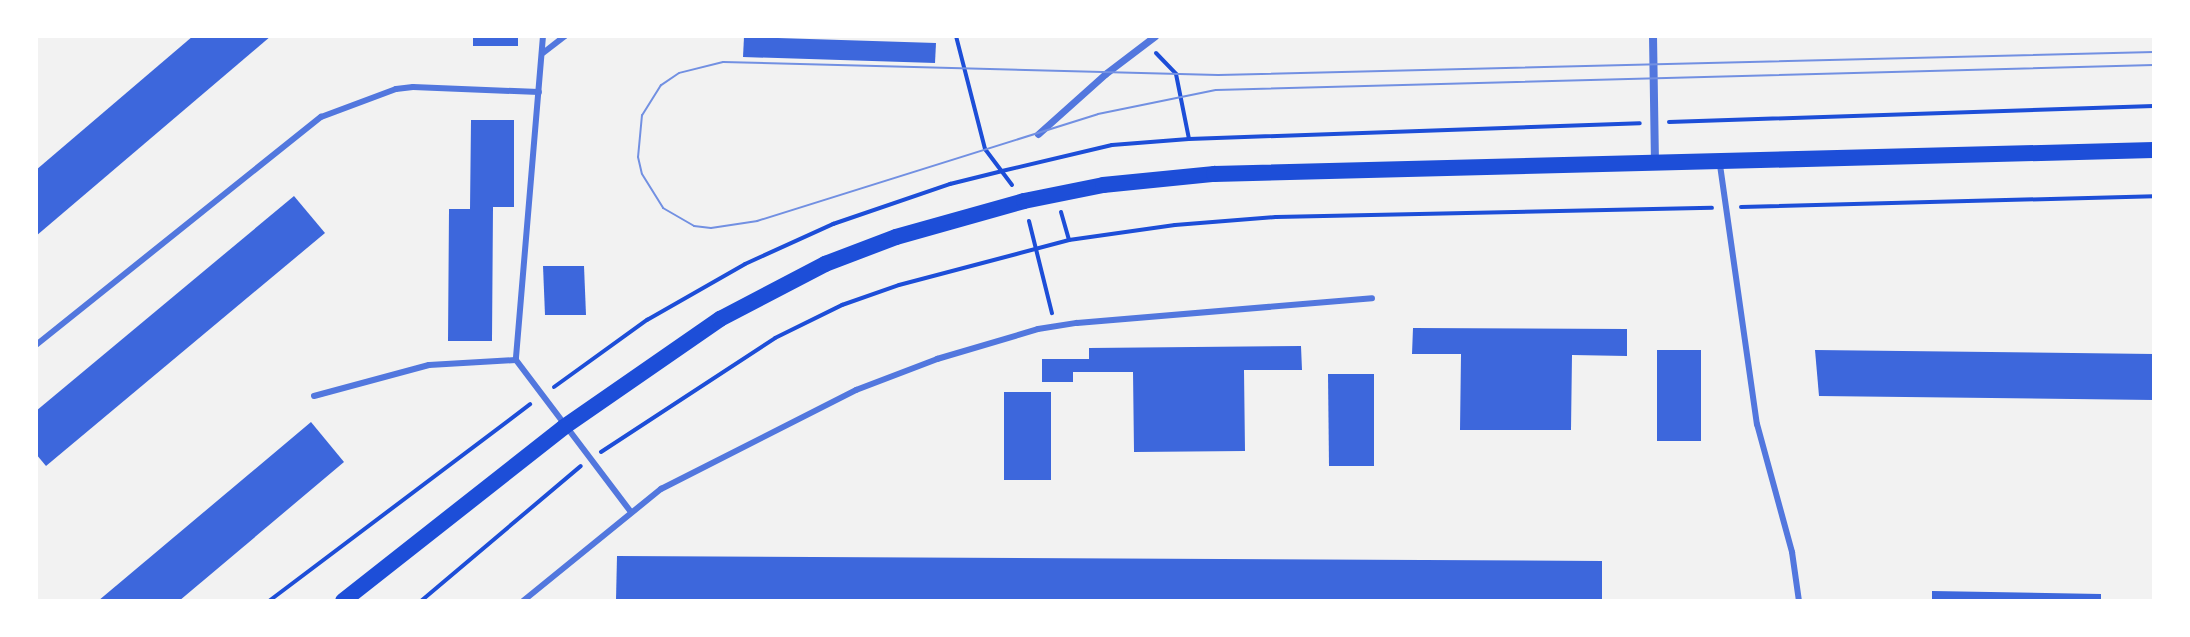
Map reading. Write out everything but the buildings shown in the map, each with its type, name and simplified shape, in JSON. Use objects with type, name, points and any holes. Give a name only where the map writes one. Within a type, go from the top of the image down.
[{"type":"main road","points":[[343,601],[564,427],[720,319],[825,264],[896,237],[1024,201],[1162,177],[1214,174],[1720,164],[2154,150]]},
{"type":"street","points":[[1038,134],[1105,74],[1155,36]]},
{"type":"street","points":[[1653,36],[1655,164]]},
{"type":"lane","points":[[543,36],[516,360],[630,511]]},
{"type":"lane","points":[[543,53],[565,36]]},
{"type":"lane","points":[[36,345],[321,117],[396,89],[413,87],[539,92]]},
{"type":"lane","points":[[1720,164],[1757,424],[1792,552],[1799,601]]},
{"type":"lane","points":[[523,601],[630,511],[693,471],[856,390],[937,359],[1055,326],[1188,311],[1372,298]]},
{"type":"lane","points":[[314,396],[429,365],[516,360]]},
{"type":"path","points":[[956,36],[985,149],[1024,201],[1055,326]]},
{"type":"path","points":[[1147,42],[1176,74],[1189,139]]},
{"type":"path","points":[[269,601],[647,320],[745,264],[833,224],[950,184],[1112,145],[1189,139],[2154,106]]},
{"type":"path","points":[[1055,194],[1069,240]]},
{"type":"path","points":[[421,601],[590,459],[775,338],[842,305],[899,285],[1069,240],[1175,225],[1276,217],[2154,196]]},
{"type":"tram line","points":[[2154,52],[1218,75],[723,62],[679,73],[661,85],[642,115],[638,157],[642,174],[663,208],[694,226],[711,228],[757,221],[1098,114],[1216,90],[2154,65]]}]
